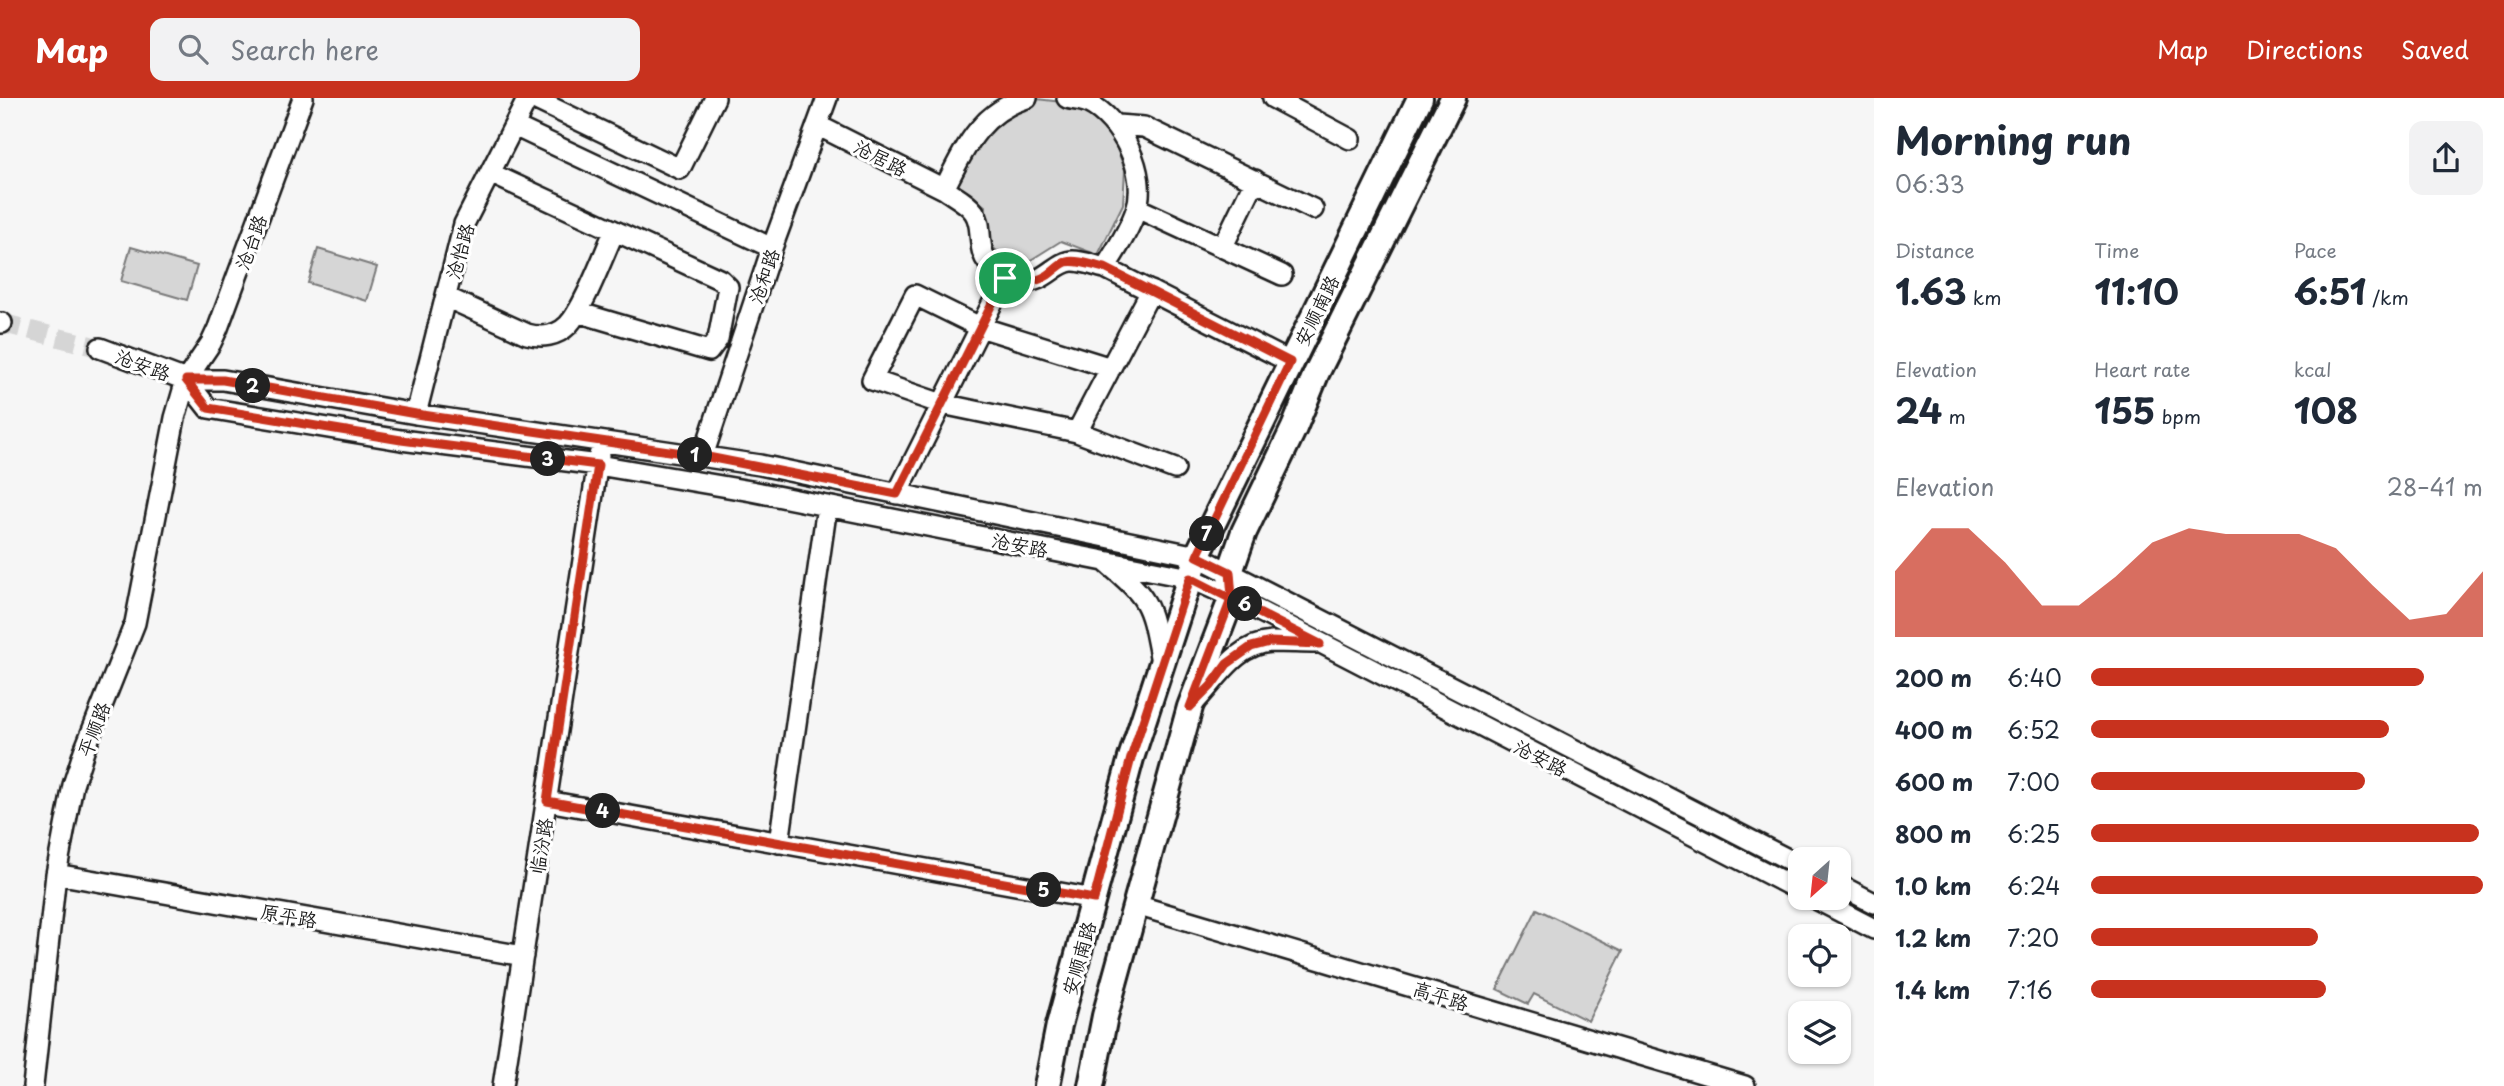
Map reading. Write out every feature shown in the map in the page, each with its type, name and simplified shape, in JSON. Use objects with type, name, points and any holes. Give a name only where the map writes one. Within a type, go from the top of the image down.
[{"type":"main road","name":"安顺南路","points":[[1047,1086],[1059,1025],[1131,758],[1193,567],[1420,98]]},
{"type":"main road","name":"安顺南路","points":[[1091,1086],[1105,1016],[1190,707],[1232,597],[1230,572],[1244,532],[1294,428],[1316,374],[1453,98]]},
{"type":"street","name":"沧台路","points":[[186,380],[218,328],[303,98]]},
{"type":"street","points":[[530,98],[680,169],[715,98]]},
{"type":"street","name":"沧怡路","points":[[416,414],[464,224],[530,98]]},
{"type":"street","name":"沧和路","points":[[703,456],[772,248],[827,98]]},
{"type":"street","points":[[944,189],[970,140],[987,119],[1008,104],[1027,98]]},
{"type":"street","points":[[1067,98],[1089,101],[1116,125],[1132,153],[1138,181],[1138,208],[1105,268]]},
{"type":"street","points":[[1273,98],[1350,139]]},
{"type":"street","name":"沧居路","points":[[817,125],[944,189],[973,209],[980,223],[980,242],[985,259],[1005,278]]},
{"type":"street","points":[[1116,125],[1144,127],[1313,209]]},
{"type":"street","points":[[514,126],[772,248]]},
{"type":"street","points":[[490,173],[726,283],[729,292],[718,339],[709,351],[577,312]]},
{"type":"street","points":[[1223,246],[1255,180]]},
{"type":"street","points":[[1138,208],[1282,275]]},
{"type":"street","points":[[446,297],[537,337],[561,331],[577,312],[614,232]]},
{"type":"street","points":[[897,494],[1005,278],[1031,282],[1048,275],[1064,263],[1074,261],[1105,268],[1290,362]]},
{"type":"street","points":[[1077,432],[1151,291]]},
{"type":"street","points":[[1111,368],[980,327],[915,295],[872,380],[942,404],[1077,432],[1175,468]]},
{"type":"street","name":"沧安路","points":[[100,348],[186,380],[223,380],[416,414],[703,456],[897,494],[1193,567],[1232,597],[1320,644],[1788,884]]},
{"type":"street","name":"沧安路","points":[[186,380],[208,408],[401,440],[598,465],[1103,560],[1193,567]]},
{"type":"street","name":"平顺路","points":[[33,1086],[55,874],[77,774],[135,623],[175,418],[186,380]]},
{"type":"street","name":"临汾路","points":[[503,1086],[601,440]]},
{"type":"street","points":[[779,843],[827,506]]},
{"type":"street","points":[[1103,560],[1146,600],[1152,615],[1161,662]]},
{"type":"street","points":[[1193,567],[1230,572],[1788,859]]},
{"type":"street","points":[[1190,707],[1211,686],[1227,664],[1251,647],[1270,642],[1320,644]]},
{"type":"street","points":[[547,801],[1094,899]]},
{"type":"street","name":"原平路","points":[[55,874],[523,956]]},
{"type":"street","points":[[1852,892],[1874,903]]},
{"type":"street","name":"高平路","points":[[1136,905],[1745,1086]]},
{"type":"street","points":[[1837,910],[1874,929]]},
{"type":"shaded area","points":[[1037,99],[1078,104],[1109,128],[1125,170],[1123,204],[1098,255],[1061,241],[1026,263],[1003,257],[985,240],[986,207],[957,184],[982,132],[1006,107]]},
{"type":"shaded area","points":[[131,247],[197,266],[187,300],[121,281]]},
{"type":"shaded area","points":[[318,249],[377,267],[367,301],[308,283]]},
{"type":"shaded area","points":[[1537,909],[1623,951],[1588,1021],[1534,994],[1528,1004],[1497,989]]},
{"type":"tunnel","points":[[2,323],[100,348]]},
{"type":"route","points":[[1005,278],[897,494],[703,456],[416,414],[223,380],[186,380],[208,408],[401,440],[598,465],[547,801],[1094,899],[1131,758],[1190,578],[1232,597],[1320,644],[1270,642],[1251,647],[1227,664],[1211,686],[1190,707],[1232,597],[1230,572],[1197,556],[1290,362],[1105,268],[1074,261],[1064,263],[1048,275],[1031,282],[1005,278]]}]
